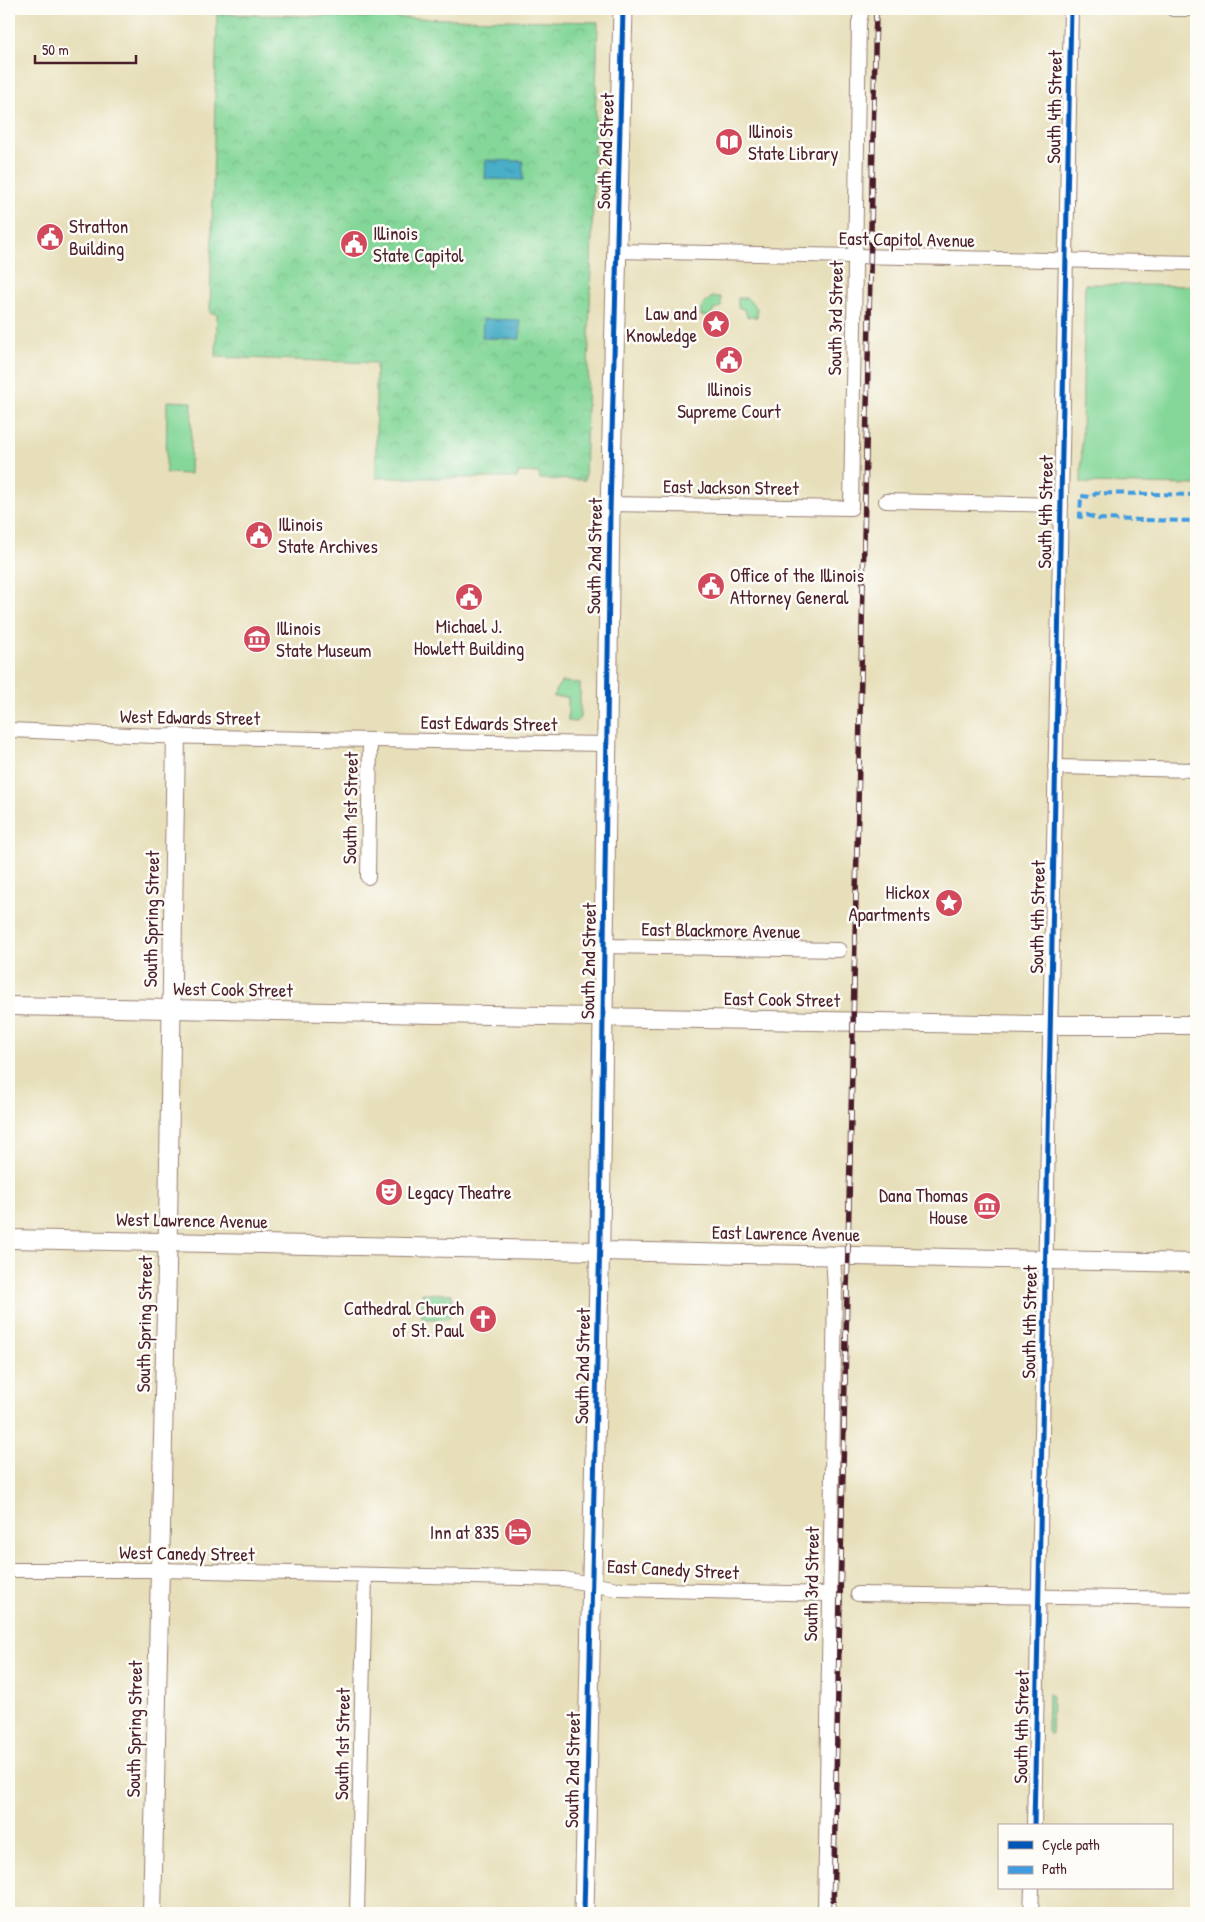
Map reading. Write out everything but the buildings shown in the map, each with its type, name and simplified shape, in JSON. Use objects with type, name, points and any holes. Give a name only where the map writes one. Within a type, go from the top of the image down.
[{"type":"main road","name":"South 2nd Street","points":[[584,1913],[599,1251],[610,504],[624,9]]},
{"type":"street","name":"South 3rd Street","points":[[851,508],[853,278],[859,23],[862,9]]},
{"type":"street","name":"South 4th Street","points":[[1034,1824],[1071,9]]},
{"type":"street","points":[[1173,9],[1196,9]]},
{"type":"street","name":"East Capitol Avenue","points":[[617,251],[1196,263]]},
{"type":"street","points":[[886,501],[1061,505]]},
{"type":"street","name":"East Jackson Street","points":[[610,504],[851,508]]},
{"type":"street","name":"West Edwards Street","points":[[9,730],[370,740]]},
{"type":"street","name":"South Spring Street","points":[[152,1913],[168,1241],[176,736]]},
{"type":"street","name":"East Edwards Street","points":[[370,740],[606,744]]},
{"type":"street","name":"South 1st Street","points":[[368,877],[370,740]]},
{"type":"street","points":[[1055,767],[1196,770]]},
{"type":"street","name":"East Blackmore Avenue","points":[[603,946],[839,950]]},
{"type":"street","name":"West Cook Street","points":[[9,1006],[366,1013]]},
{"type":"street","name":"East Cook Street","points":[[366,1013],[1050,1025],[1196,1025]]},
{"type":"street","name":"West Lawrence Avenue","points":[[9,1239],[374,1246]]},
{"type":"street","name":"East Lawrence Avenue","points":[[374,1246],[1196,1263]]},
{"type":"street","name":"South 3rd Street","points":[[825,1913],[835,1288],[833,1256]]},
{"type":"street","name":"West Canedy Street","points":[[9,1570],[160,1570],[365,1575]]},
{"type":"street","name":"South 1st Street","points":[[357,1913],[365,1575]]},
{"type":"street","name":"East Canedy Street","points":[[365,1575],[564,1579],[617,1588],[829,1594]]},
{"type":"street","points":[[858,1594],[1196,1599]]},
{"type":"street","points":[[1031,1913],[1032,1890]]},
{"type":"green space","points":[[217,14],[598,22],[585,480],[540,479],[539,473],[518,472],[517,478],[376,478],[376,363],[216,357],[217,314],[210,313]]},
{"type":"green space","points":[[1085,284],[1196,286],[1196,485],[1081,483]]},
{"type":"green space","points":[[712,297],[721,297],[721,307],[714,309],[710,316],[701,316],[701,307]]},
{"type":"green space","points":[[738,298],[747,298],[757,308],[757,317],[747,317],[745,310],[738,307]]},
{"type":"green space","points":[[167,401],[192,402],[190,474],[166,473]]},
{"type":"green space","points":[[561,682],[580,683],[580,718],[576,722],[568,721],[568,697],[554,697],[555,691]]},
{"type":"green space","points":[[422,1293],[452,1294],[452,1313],[447,1319],[422,1319]]},
{"type":"green space","points":[[1048,1694],[1052,1695],[1051,1735],[1047,1732]]},
{"type":"water","points":[[486,160],[523,161],[523,180],[485,179]]},
{"type":"water","points":[[483,319],[520,320],[520,339],[482,338]]},
{"type":"railway","points":[[833,1913],[876,9]]},
{"type":"marked path","points":[[1196,495],[1097,493],[1091,497],[1081,496],[1080,517],[1087,515],[1098,519],[1196,521]]},
{"type":"cycle path","points":[[584,1913],[600,1235],[610,512],[623,9]]},
{"type":"cycle path","points":[[1034,1824],[1071,9]]},
{"type":"place","name":"Illinois State Library","points":[[729,142]]},
{"type":"place","name":"Stratton Building","points":[[50,237]]},
{"type":"place","name":"Illinois State Capitol","points":[[354,244]]},
{"type":"place","name":"Law and Knowledge","points":[[716,324]]},
{"type":"place","name":"Illinois Supreme Court","points":[[729,360]]},
{"type":"place","name":"Illinois State Archives","points":[[259,535]]},
{"type":"place","name":"Office of the Illinois Attorney General","points":[[711,586]]},
{"type":"place","name":"Michael J. Howlett Building","points":[[469,597]]},
{"type":"place","name":"Illinois State Museum","points":[[257,639]]},
{"type":"place","name":"Hickox Apartments","points":[[949,903]]},
{"type":"place","name":"Legacy Theatre","points":[[389,1192]]},
{"type":"place","name":"Dana Thomas House","points":[[987,1206]]},
{"type":"place","name":"Cathedral Church of St. Paul","points":[[483,1319]]},
{"type":"place","name":"Inn at 835","points":[[518,1532]]}]
